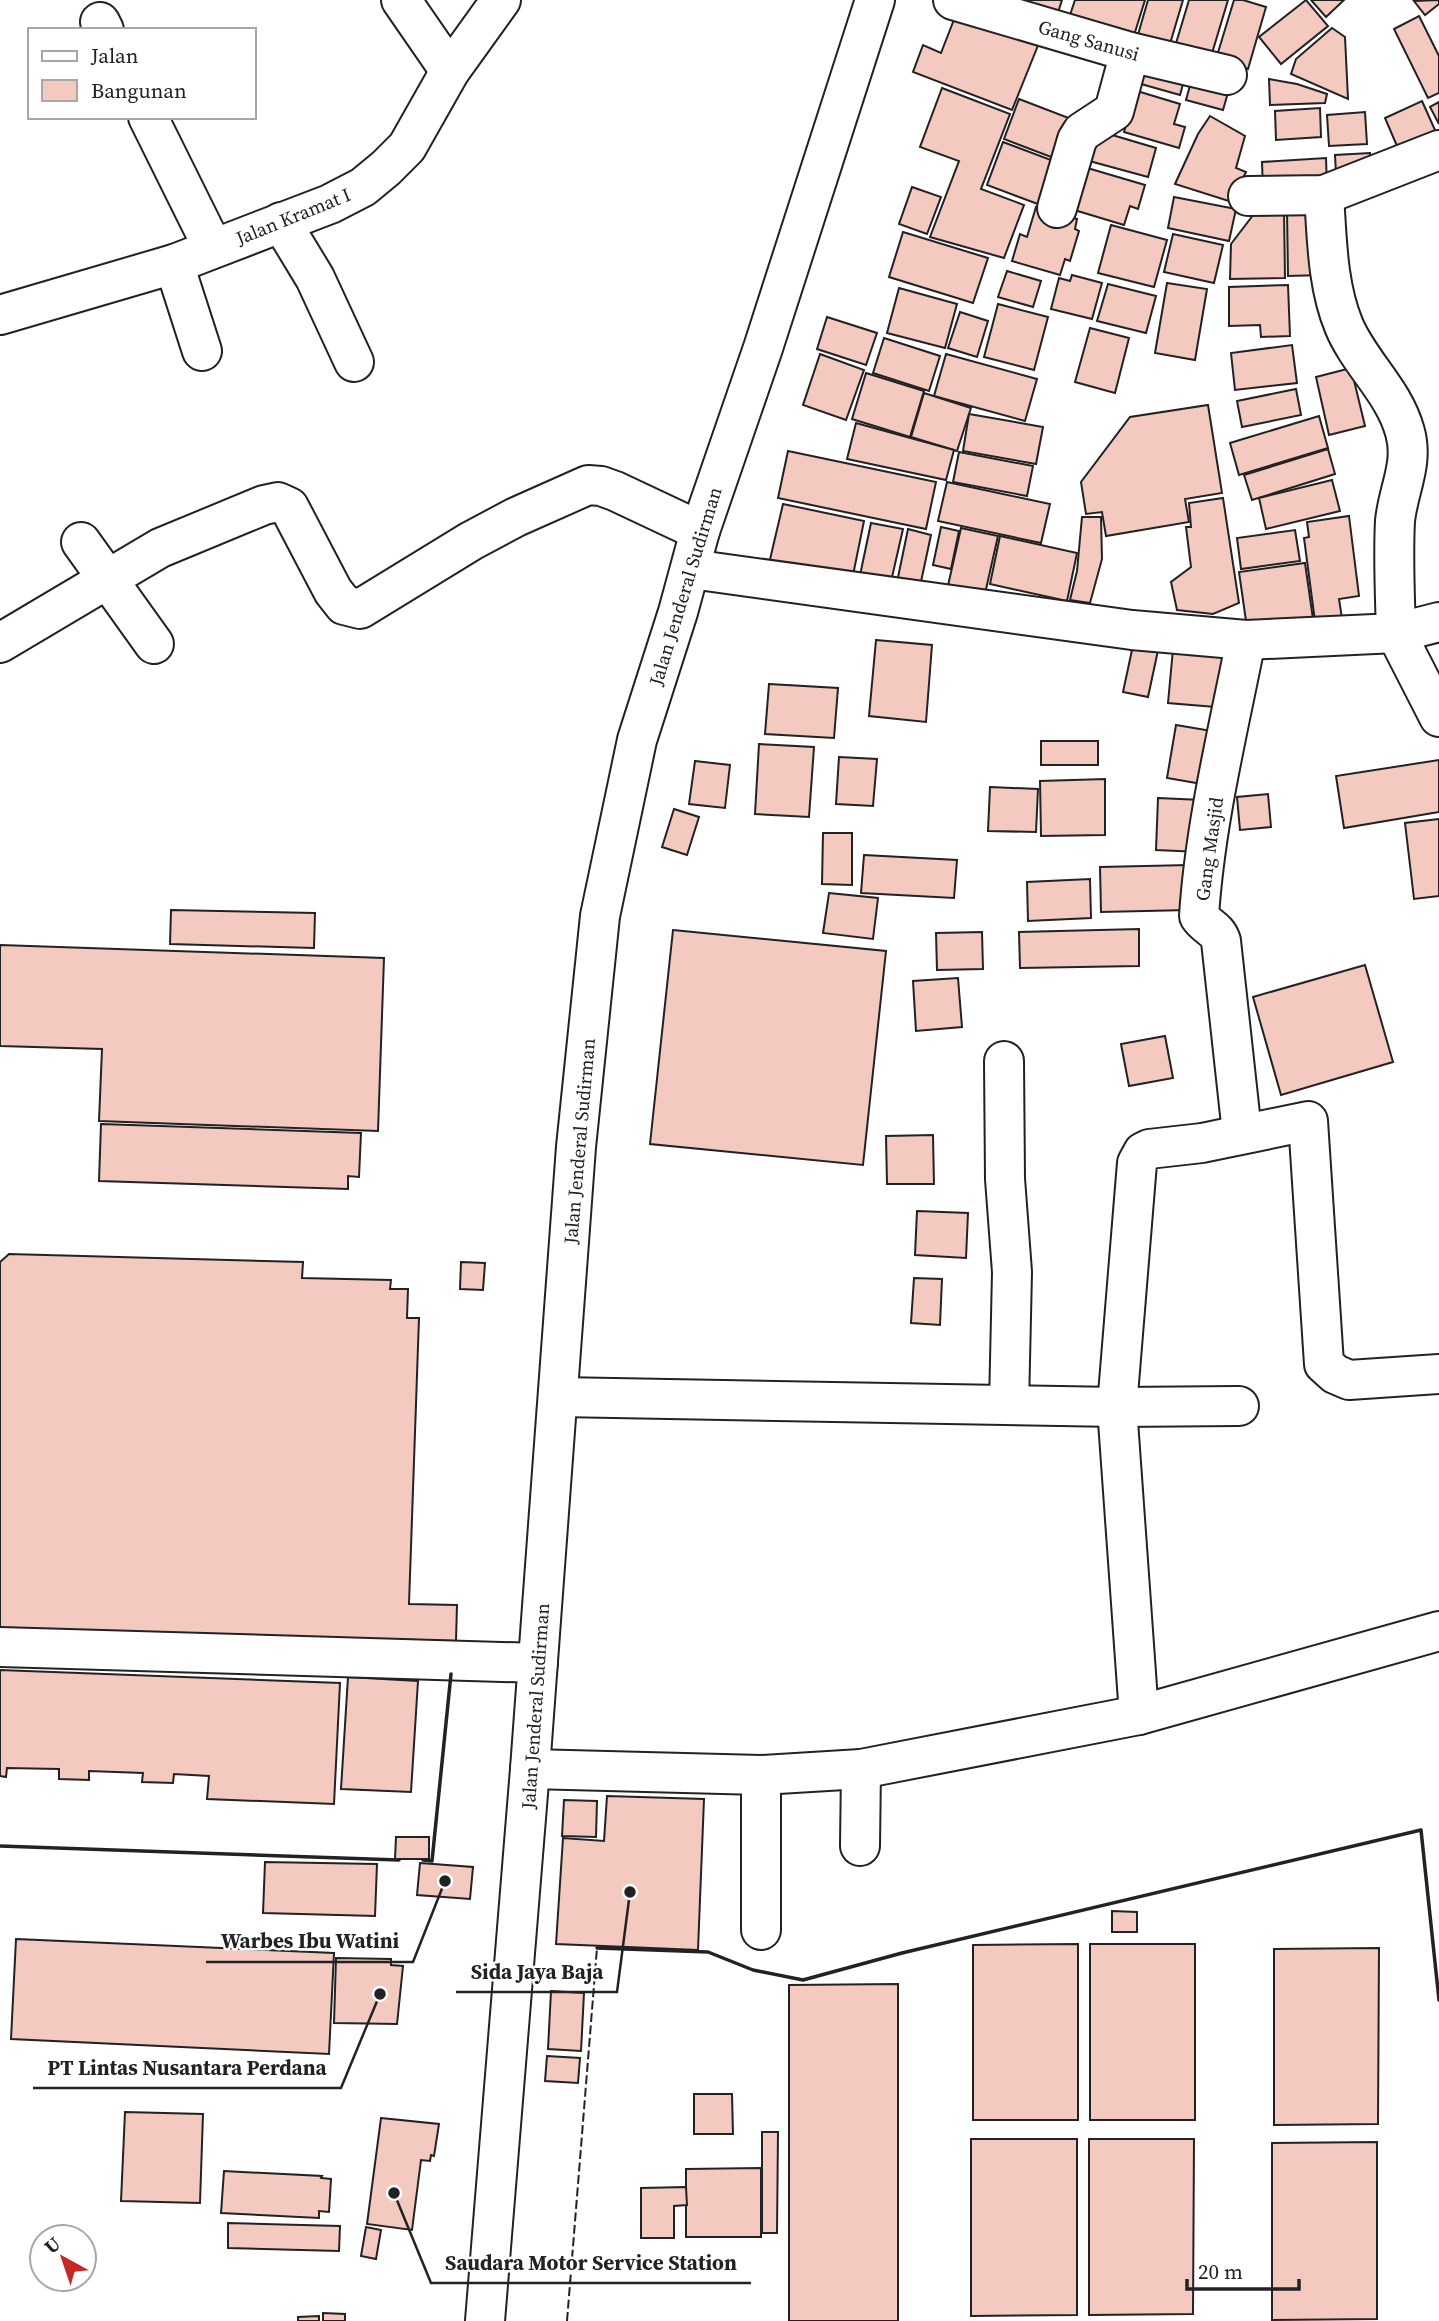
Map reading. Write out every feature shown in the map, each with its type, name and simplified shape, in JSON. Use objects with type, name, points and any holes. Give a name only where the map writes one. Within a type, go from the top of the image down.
[{"type":"main road","points":[[401,0],[450,71]]},
{"type":"main road","name":"Jalan Kramat I","points":[[0,315],[174,264],[330,204],[363,187],[407,147],[450,71],[501,0]]},
{"type":"main road","name":"Jalan Jenderal Sudirman","points":[[485,2321],[559,1397],[576,1147],[600,916],[637,740],[691,569],[700,531],[763,348],[875,0]]},
{"type":"main road","name":"Gang Sanusi","points":[[953,0],[1130,52],[1227,75]]},
{"type":"main road","points":[[1057,208],[1077,140],[1082,132],[1114,111],[1130,52]]},
{"type":"main road","points":[[149,119],[213,248]]},
{"type":"main road","points":[[1248,196],[1324,195],[1439,150]]},
{"type":"main road","points":[[1324,195],[1328,254],[1338,309],[1355,346],[1390,396],[1406,433],[1408,468],[1395,519],[1396,633],[1439,718]]},
{"type":"main road","points":[[281,222],[315,278],[354,362]]},
{"type":"main road","points":[[174,264],[202,351]]},
{"type":"main road","points":[[0,643],[160,548],[264,505],[278,502],[289,507],[332,592],[344,605],[360,609],[471,541],[516,517],[588,485],[615,491],[700,531]]},
{"type":"main road","points":[[81,542],[154,644]]},
{"type":"main road","points":[[691,569],[1132,630],[1246,640],[1396,633],[1439,622]]},
{"type":"main road","name":"Gang Masjid","points":[[1242,1133],[1221,941],[1216,929],[1207,925],[1199,916],[1220,770],[1246,640]]},
{"type":"main road","points":[[1004,1061],[1005,1179],[1012,1272],[1009,1405]]},
{"type":"main road","points":[[1139,1715],[1117,1408],[1137,1163],[1143,1152],[1308,1121],[1324,1364],[1335,1374],[1349,1380],[1439,1374]]},
{"type":"main road","points":[[559,1397],[1117,1408],[1239,1406]]},
{"type":"main road","points":[[530,1769],[761,1775],[862,1769],[1139,1715],[1439,1631]]},
{"type":"main road","points":[[0,1647],[538,1663]]},
{"type":"main road","points":[[860,1846],[862,1769]]},
{"type":"main road","points":[[761,1775],[761,1930]]},
{"type":"building","points":[[981,0],[1062,0],[1055,22]]},
{"type":"building","points":[[1075,0],[1145,0],[1131,45],[1067,24]]},
{"type":"building","points":[[1148,0],[1183,0],[1167,54],[1135,45]]},
{"type":"building","points":[[1189,0],[1228,0],[1210,60],[1174,50]]},
{"type":"building","points":[[1234,0],[1266,7],[1248,69],[1216,59]]},
{"type":"building","points":[[1306,0],[1328,26],[1281,64],[1259,37]]},
{"type":"building","points":[[1311,0],[1344,0],[1326,17]]},
{"type":"building","points":[[1439,0],[1439,4],[1425,15],[1414,1]]},
{"type":"building","points":[[1419,16],[1439,56],[1439,93],[1428,98],[1394,29]]},
{"type":"building","points":[[955,17],[1039,43],[1012,110],[913,72],[923,45],[941,53]]},
{"type":"building","points":[[1332,28],[1345,37],[1348,99],[1291,74],[1296,59]]},
{"type":"building","points":[[1140,63],[1185,77],[1180,95],[1134,82]]},
{"type":"building","points":[[1192,78],[1229,89],[1223,110],[1186,100]]},
{"type":"building","points":[[1269,79],[1297,84],[1327,94],[1325,103],[1270,105]]},
{"type":"building","points":[[942,88],[1010,114],[981,189],[1024,205],[1004,258],[930,237],[959,161],[920,147]]},
{"type":"building","points":[[1137,91],[1180,104],[1174,124],[1185,127],[1179,148],[1124,132]]},
{"type":"building","points":[[1019,99],[1074,120],[1059,160],[1004,139]]},
{"type":"building","points":[[1422,101],[1439,139],[1403,160],[1385,118]]},
{"type":"building","points":[[1439,102],[1439,124],[1430,107]]},
{"type":"building","points":[[1320,108],[1321,137],[1276,140],[1275,111]]},
{"type":"building","points":[[1365,112],[1367,144],[1329,146],[1327,115]]},
{"type":"building","points":[[1210,116],[1245,136],[1236,168],[1246,172],[1232,202],[1175,184],[1198,134]]},
{"type":"building","points":[[1092,129],[1156,148],[1148,177],[1082,159]]},
{"type":"building","points":[[1003,142],[1059,163],[1043,206],[987,185]]},
{"type":"building","points":[[1370,153],[1371,172],[1336,174],[1335,155]]},
{"type":"building","points":[[1326,158],[1327,187],[1263,191],[1262,162]]},
{"type":"building","points":[[1084,167],[1145,185],[1138,209],[1130,206],[1124,225],[1071,209]]},
{"type":"building","points":[[912,187],[941,197],[927,234],[899,224]]},
{"type":"building","points":[[1174,197],[1236,209],[1229,241],[1168,228]]},
{"type":"building","points":[[1036,207],[1077,219],[1075,229],[1079,231],[1070,261],[1065,259],[1060,275],[1012,261],[1020,234],[1027,237]]},
{"type":"building","points":[[1257,210],[1284,210],[1285,278],[1230,279],[1231,244]]},
{"type":"building","points":[[1322,210],[1323,275],[1288,276],[1287,211]]},
{"type":"building","points":[[1111,225],[1167,240],[1154,287],[1098,273]]},
{"type":"building","points":[[903,232],[988,258],[973,303],[889,277]]},
{"type":"building","points":[[1173,234],[1223,245],[1214,283],[1164,272]]},
{"type":"building","points":[[1007,271],[1041,281],[1033,307],[998,297]]},
{"type":"building","points":[[1072,275],[1102,283],[1092,319],[1051,309],[1059,278],[1070,281]]},
{"type":"building","points":[[1167,283],[1207,289],[1195,360],[1155,353]]},
{"type":"building","points":[[1108,284],[1156,296],[1146,333],[1097,321]]},
{"type":"building","points":[[1288,285],[1290,336],[1261,337],[1260,325],[1229,326],[1229,287]]},
{"type":"building","points":[[899,288],[957,304],[945,348],[887,333]]},
{"type":"building","points":[[998,304],[1048,317],[1034,370],[984,357]]},
{"type":"building","points":[[960,312],[988,321],[977,357],[948,348]]},
{"type":"building","points":[[827,317],[877,333],[866,365],[817,349]]},
{"type":"building","points":[[1090,328],[1129,338],[1115,393],[1075,382]]},
{"type":"building","points":[[884,338],[940,356],[929,391],[873,373]]},
{"type":"building","points":[[1292,345],[1297,383],[1235,390],[1231,353]]},
{"type":"building","points":[[820,354],[864,370],[846,420],[803,405]]},
{"type":"building","points":[[946,354],[1037,379],[1025,421],[934,396]]},
{"type":"building","points":[[1351,368],[1365,426],[1329,435],[1316,377]]},
{"type":"building","points":[[866,373],[924,391],[910,437],[852,419]]},
{"type":"building","points":[[1296,389],[1301,415],[1242,427],[1237,401]]},
{"type":"building","points":[[924,393],[971,408],[957,451],[911,437]]},
{"type":"building","points":[[1208,405],[1222,493],[1185,499],[1189,522],[1106,536],[1102,512],[1086,514],[1081,482],[1130,417]]},
{"type":"building","points":[[969,414],[1043,427],[1036,464],[963,451]]},
{"type":"building","points":[[1319,416],[1328,448],[1239,475],[1230,443]]},
{"type":"building","points":[[856,423],[954,450],[946,480],[847,459]]},
{"type":"building","points":[[1328,449],[1335,474],[1252,500],[1244,475]]},
{"type":"building","points":[[788,451],[936,482],[926,529],[778,498]]},
{"type":"building","points":[[959,452],[1033,466],[1027,496],[953,482]]},
{"type":"building","points":[[1332,480],[1340,511],[1266,529],[1259,498]]},
{"type":"building","points":[[947,482],[1050,504],[1041,543],[938,521]]},
{"type":"building","points":[[1223,498],[1239,603],[1213,614],[1177,610],[1171,582],[1191,567],[1186,527],[1191,527],[1189,503]]},
{"type":"building","points":[[783,504],[864,521],[851,585],[768,568]]},
{"type":"building","points":[[1349,516],[1359,596],[1339,599],[1343,625],[1316,629],[1304,538],[1309,537],[1307,522]]},
{"type":"building","points":[[1082,517],[1101,517],[1102,559],[1090,603],[1070,600],[1077,571]]},
{"type":"building","points":[[871,523],[903,529],[890,586],[859,580]]},
{"type":"building","points":[[941,527],[959,531],[951,569],[933,565]]},
{"type":"building","points":[[961,528],[998,536],[984,598],[947,590]]},
{"type":"building","points":[[908,529],[931,535],[919,591],[896,587]]},
{"type":"building","points":[[1295,530],[1300,561],[1241,569],[1237,538]]},
{"type":"building","points":[[1000,536],[1077,553],[1067,601],[990,584]]},
{"type":"building","points":[[1305,563],[1313,619],[1247,628],[1239,572]]},
{"type":"building","points":[[1135,636],[1160,641],[1148,697],[1123,692]]},
{"type":"building","points":[[876,640],[932,645],[926,722],[869,716]]},
{"type":"building","points":[[1173,649],[1231,654],[1227,708],[1168,703]]},
{"type":"building","points":[[769,684],[838,688],[834,738],[765,734]]},
{"type":"building","points":[[1176,725],[1218,732],[1208,785],[1167,778]]},
{"type":"building","points":[[1041,741],[1098,741],[1098,765],[1041,765]]},
{"type":"building","points":[[759,744],[814,747],[809,817],[755,814]]},
{"type":"building","points":[[839,757],[877,759],[873,806],[836,804]]},
{"type":"building","points":[[1439,760],[1439,812],[1344,828],[1336,776]]},
{"type":"building","points":[[695,761],[730,765],[725,808],[689,804]]},
{"type":"building","points":[[1105,779],[1105,835],[1041,836],[1040,781]]},
{"type":"building","points":[[990,787],[1038,789],[1036,832],[988,831]]},
{"type":"building","points":[[1268,794],[1271,827],[1240,830],[1237,797]]},
{"type":"building","points":[[1158,798],[1202,800],[1200,852],[1156,850]]},
{"type":"building","points":[[674,809],[699,817],[687,855],[662,847]]},
{"type":"building","points":[[1439,819],[1439,896],[1414,899],[1405,823]]},
{"type":"building","points":[[823,833],[852,833],[852,885],[822,884]]},
{"type":"building","points":[[864,855],[957,860],[954,898],[861,893]]},
{"type":"building","points":[[1189,865],[1189,910],[1101,912],[1100,867]]},
{"type":"building","points":[[1090,879],[1091,918],[1028,921],[1027,882]]},
{"type":"building","points":[[829,893],[878,898],[873,939],[823,933]]},
{"type":"building","points":[[171,910],[315,913],[314,948],[170,944]]},
{"type":"building","points":[[1139,929],[1139,966],[1020,968],[1019,932]]},
{"type":"building","points":[[673,930],[886,951],[863,1165],[650,1144]]},
{"type":"building","points":[[982,932],[983,969],[937,970],[936,933]]},
{"type":"building","points":[[0,945],[384,958],[378,1131],[99,1121],[102,1049],[0,1046]]},
{"type":"building","points":[[1365,965],[1393,1062],[1281,1095],[1253,997]]},
{"type":"building","points":[[958,978],[962,1027],[916,1031],[913,981]]},
{"type":"building","points":[[1165,1036],[1173,1078],[1129,1086],[1121,1044]]},
{"type":"building","points":[[101,1124],[361,1133],[359,1177],[348,1176],[348,1189],[99,1181]]},
{"type":"building","points":[[933,1135],[934,1184],[887,1184],[886,1136]]},
{"type":"building","points":[[917,1211],[968,1213],[966,1258],[915,1255]]},
{"type":"building","points":[[9,1254],[303,1262],[302,1278],[391,1280],[390,1289],[408,1289],[407,1318],[419,1318],[409,1604],[457,1605],[456,1641],[0,1629],[0,1262]]},
{"type":"building","points":[[461,1262],[485,1263],[483,1290],[460,1289]]},
{"type":"building","points":[[914,1278],[942,1279],[940,1325],[911,1323]]},
{"type":"building","points":[[0,1670],[340,1683],[334,1804],[207,1799],[209,1776],[174,1774],[173,1783],[142,1782],[143,1773],[89,1771],[89,1780],[59,1779],[59,1769],[7,1768],[6,1777],[0,1776]]},
{"type":"building","points":[[348,1677],[418,1681],[411,1792],[341,1789]]},
{"type":"building","points":[[607,1796],[704,1799],[698,1950],[556,1944],[563,1838],[604,1841]]},
{"type":"building","points":[[564,1800],[597,1801],[596,1837],[562,1836]]},
{"type":"building","points":[[396,1837],[429,1837],[429,1859],[395,1859]]},
{"type":"building","points":[[265,1862],[377,1864],[375,1916],[263,1913]]},
{"type":"building","points":[[420,1863],[473,1867],[470,1899],[417,1895]]},
{"type":"building","points":[[1112,1911],[1137,1912],[1137,1932],[1112,1932]]},
{"type":"building","points":[[16,1939],[334,1953],[329,2054],[11,2039]]},
{"type":"building","points":[[1078,1944],[1078,2120],[973,2120],[973,1945]]},
{"type":"building","points":[[1090,1944],[1195,1944],[1195,2120],[1090,2120]]},
{"type":"building","points":[[1379,1948],[1378,2124],[1274,2125],[1274,1949]]},
{"type":"building","points":[[336,1958],[391,1959],[391,1965],[403,1966],[397,2024],[334,2023]]},
{"type":"building","points":[[898,1984],[898,2321],[789,2321],[789,1985]]},
{"type":"building","points":[[551,1991],[584,1993],[581,2051],[548,2049]]},
{"type":"building","points":[[547,2056],[580,2058],[578,2083],[545,2081]]},
{"type":"building","points":[[694,2094],[732,2094],[733,2134],[694,2134]]},
{"type":"building","points":[[125,2112],[203,2114],[200,2203],[121,2201]]},
{"type":"building","points":[[381,2118],[439,2124],[434,2156],[431,2155],[430,2161],[421,2160],[412,2230],[367,2224]]},
{"type":"building","points":[[762,2132],[778,2132],[777,2233],[762,2233]]},
{"type":"building","points":[[971,2139],[1077,2139],[1077,2315],[971,2316]]},
{"type":"building","points":[[1089,2139],[1194,2139],[1193,2314],[1089,2315]]},
{"type":"building","points":[[1377,2142],[1377,2319],[1272,2320],[1272,2143]]},
{"type":"building","points":[[761,2168],[761,2237],[686,2237],[686,2169]]},
{"type":"building","points":[[224,2171],[322,2176],[321,2178],[331,2179],[329,2212],[319,2211],[319,2218],[221,2213]]},
{"type":"building","points":[[686,2187],[687,2205],[674,2206],[674,2238],[641,2238],[641,2188]]},
{"type":"building","points":[[228,2223],[340,2226],[339,2251],[228,2248]]},
{"type":"building","points":[[366,2227],[381,2230],[376,2259],[361,2256]]},
{"type":"building","points":[[323,2313],[345,2314],[345,2321],[323,2321]]},
{"type":"building","points":[[319,2316],[319,2321],[298,2321],[298,2317]]},
{"type":"fence","points":[[567,2321],[597,1948]]},
{"type":"wall","points":[[423,1860],[432,1861],[451,1674]]},
{"type":"wall","points":[[597,1948],[708,1952],[753,1970],[803,1980],[902,1953],[1421,1830],[1439,2000]]},
{"type":"wall","points":[[0,1846],[399,1860]]},
{"type":"place","name":"Warbes Ibu Watini","points":[[445,1881]]},
{"type":"place","name":"Sida Jaya Baja","points":[[630,1892]]},
{"type":"place","name":"PT Lintas Nusantara Perdana","points":[[380,1994]]},
{"type":"place","name":"Saudara Motor Service Station","points":[[394,2193]]}]
